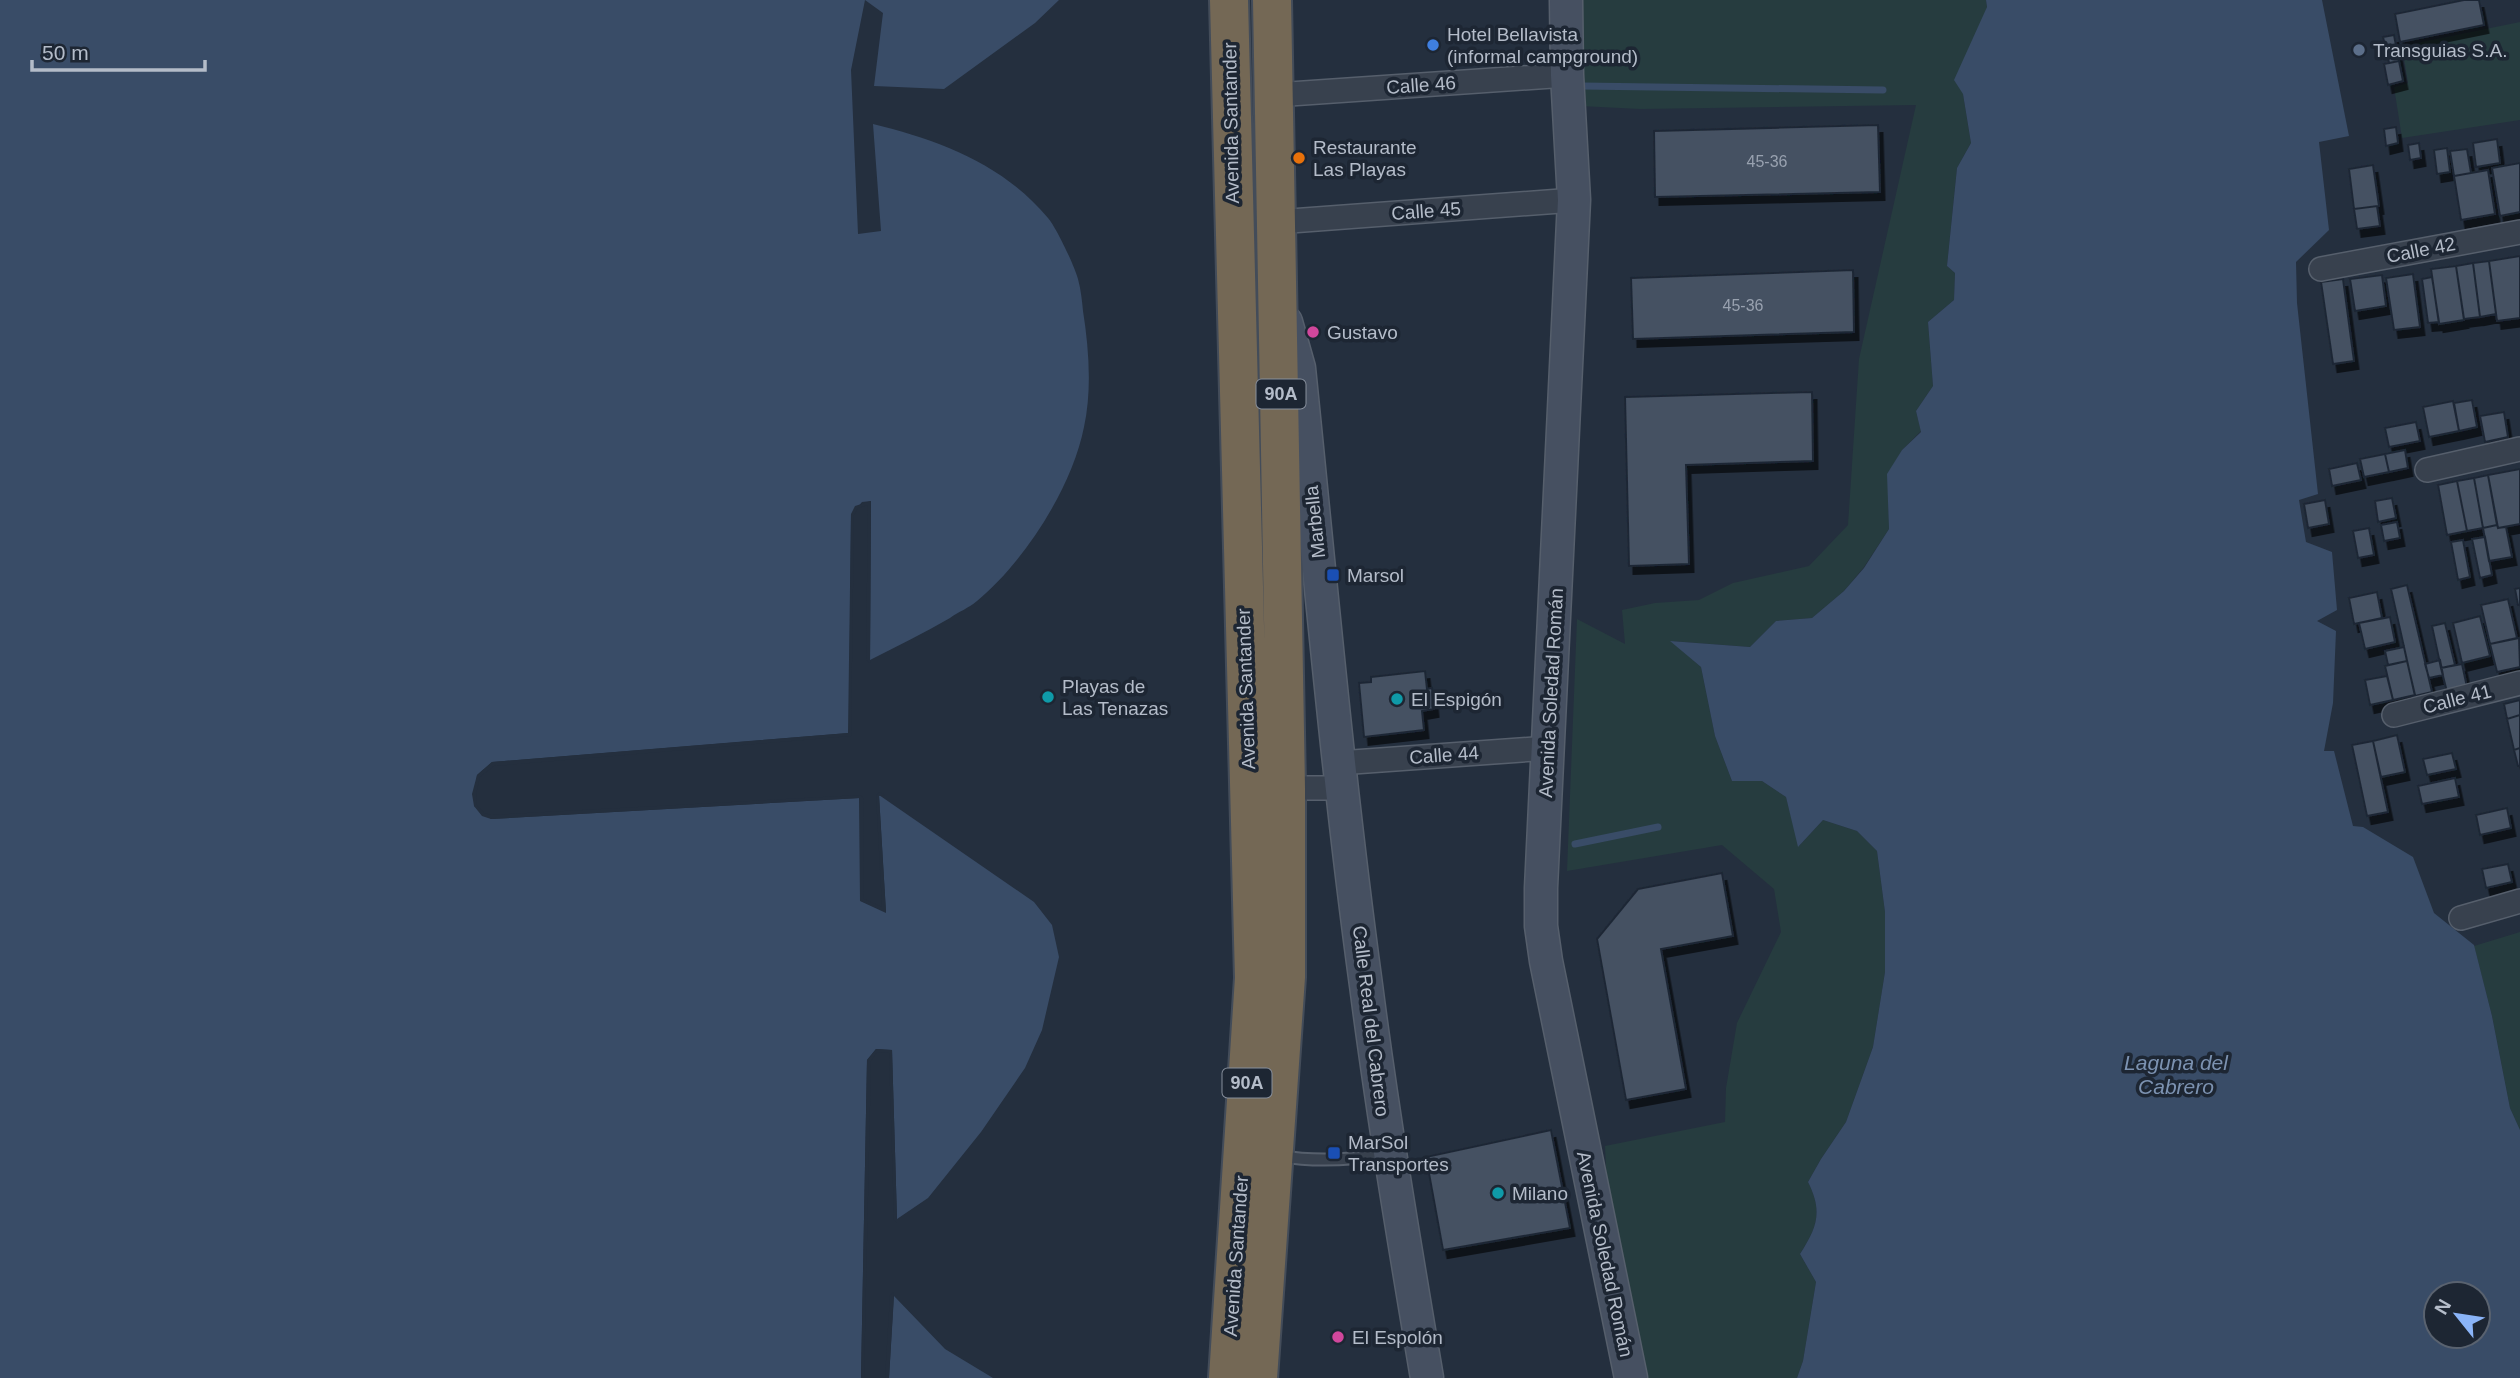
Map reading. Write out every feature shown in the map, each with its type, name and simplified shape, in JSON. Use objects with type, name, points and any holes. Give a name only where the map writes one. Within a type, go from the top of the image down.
[{"type":"highway","name":"Avenida Santander","points":[[1228,1378],[1254,978],[1229,0]]},
{"type":"highway","name":"Avenida Santander","points":[[1258,1378],[1286,977],[1286,788],[1272,0]]},
{"type":"street","name":"Avenida Soledad Román","points":[[1566,0],[1574,200],[1541,926],[1631,1378]]},
{"type":"street","name":"Calle 46","points":[[1275,95],[1567,75]]},
{"type":"street","name":"Calle 45","points":[[1277,222],[1574,200]]},
{"type":"street","name":"Calle 42","points":[[2321,269],[2520,232]]},
{"type":"street","name":"Marbella","points":[[1279,301],[1299,368],[1341,775]]},
{"type":"street","points":[[2427,470],[2520,449]]},
{"type":"street","name":"Calle 41","points":[[2394,715],[2520,683]]},
{"type":"street","name":"Calle 44","points":[[1249,787],[1286,788],[1341,775],[1549,748]]},
{"type":"street","name":"Calle Real del Cabrero","points":[[1341,775],[1365,982],[1389,1153],[1427,1378]]},
{"type":"street","points":[[2462,918],[2520,901]]},
{"type":"lane","points":[[1274,1156],[1308,1160],[1389,1153]]},
{"type":"green space","points":[[1578,0],[1986,0],[1987,7],[1963,94],[1971,143],[1957,168],[1947,266],[1955,273],[1954,300],[1928,322],[1933,386],[1916,411],[1921,431],[1902,450],[1888,474],[1889,529],[1844,591],[1812,618],[1776,621],[1750,647],[1671,641],[1701,667],[1715,736],[1732,781],[1762,781],[1786,797],[1799,846],[1823,820],[1857,831],[1877,851],[1885,912],[1885,972],[1873,1047],[1846,1122],[1808,1182],[1817,1211],[1811,1236],[1800,1254],[1816,1282],[1803,1361],[1797,1378],[1643,1378],[1607,1188],[1605,1146],[1725,1122],[1726,1088],[1737,1023],[1781,932],[1774,889],[1722,845],[1567,871],[1577,619],[1625,644],[1622,610],[1655,603],[1699,600],[1733,583],[1809,566],[1848,525],[1859,359],[1916,105],[1640,109],[1580,106]]},
{"type":"green space","points":[[2520,22],[2520,120],[2402,138],[2394,87],[2408,83],[2402,46]]},
{"type":"green space","points":[[2520,932],[2520,1130],[2510,1108],[2492,1016],[2474,946]]},
{"type":"water","points":[[0,0],[865,0],[851,70],[858,234],[881,231],[873,124],[922,138],[968,157],[1011,183],[1048,218],[1065,247],[1078,279],[1088,355],[1089,384],[1084,427],[1069,474],[1044,522],[995,585],[967,608],[870,660],[871,501],[862,502],[851,515],[849,733],[492,762],[477,775],[474,806],[491,819],[860,798],[861,901],[886,912],[879,795],[1034,902],[1052,925],[1059,957],[1042,1030],[1025,1068],[981,1132],[928,1198],[897,1219],[892,1050],[876,1049],[867,1060],[861,1378],[0,1378]]},
{"type":"water","points":[[865,0],[1059,0],[1035,23],[944,89],[874,86],[883,13]]},
{"type":"water","name":"Laguna del Cabrero","points":[[1986,0],[2322,0],[2349,136],[2319,142],[2329,230],[2296,262],[2297,303],[2318,494],[2299,500],[2306,542],[2332,552],[2337,610],[2317,621],[2336,631],[2333,703],[2324,751],[2334,751],[2353,826],[2363,827],[2413,857],[2434,913],[2474,945],[2492,1016],[2510,1108],[2520,1130],[2520,1378],[1797,1378],[1803,1361],[1816,1282],[1800,1254],[1811,1236],[1817,1211],[1808,1182],[1846,1122],[1873,1047],[1885,972],[1885,912],[1877,851],[1857,831],[1823,820],[1798,847],[1786,797],[1762,781],[1732,781],[1715,736],[1701,667],[1670,641],[1750,647],[1776,621],[1812,618],[1844,591],[1864,568],[1889,529],[1887,474],[1902,450],[1921,432],[1916,411],[1933,386],[1928,322],[1954,300],[1955,273],[1947,266],[1957,168],[1971,143],[1963,94],[1954,80],[1987,7]]},
{"type":"water","points":[[894,1296],[945,1349],[993,1378],[889,1378]]},
{"type":"pier","points":[[871,501],[870,663],[866,660],[868,505],[858,508],[854,515],[851,736],[494,766],[480,777],[476,794],[477,805],[484,813],[491,815],[861,795],[864,899],[882,907],[876,795],[880,792],[885,795],[879,796],[886,913],[860,901],[859,798],[491,819],[482,816],[474,806],[472,794],[477,775],[492,762],[848,733],[851,514],[855,506]]},
{"type":"pier","points":[[876,1049],[892,1050],[897,1223],[894,1220],[889,1053],[877,1052],[871,1061],[864,1378],[861,1378],[867,1060]]},
{"type":"pier","points":[[894,1292],[889,1378],[885,1378],[890,1295]]},
{"type":"building","points":[[2464,0],[2479,0],[2484,25],[2400,42],[2395,14]]},
{"type":"building","points":[[2394,35],[2399,61],[2389,63],[2383,37]]},
{"type":"building","points":[[2399,61],[2403,81],[2388,85],[2384,64]]},
{"type":"building","points":[[1878,125],[1880,192],[1655,197],[1654,131]]},
{"type":"building","points":[[2396,127],[2398,143],[2386,146],[2384,129]]},
{"type":"building","points":[[2497,139],[2500,163],[2476,167],[2473,143]]},
{"type":"building","points":[[2419,143],[2421,158],[2410,160],[2408,145]]},
{"type":"building","points":[[2447,148],[2450,172],[2437,174],[2434,150]]},
{"type":"building","points":[[2467,149],[2471,173],[2454,176],[2450,151]]},
{"type":"building","points":[[2520,163],[2520,212],[2500,216],[2492,168]]},
{"type":"building","points":[[2373,165],[2379,206],[2354,209],[2349,169]]},
{"type":"building","points":[[2488,170],[2495,214],[2461,220],[2454,176]]},
{"type":"building","points":[[2377,206],[2380,226],[2357,229],[2354,209]]},
{"type":"building","points":[[2520,256],[2520,318],[2497,321],[2489,261]]},
{"type":"building","points":[[2489,261],[2496,314],[2480,317],[2473,263]]},
{"type":"building","points":[[2473,263],[2480,317],[2464,319],[2456,266]]},
{"type":"building","points":[[2456,266],[2464,320],[2439,324],[2431,269]]},
{"type":"building","points":[[1853,270],[1854,332],[1633,339],[1631,278]]},
{"type":"building","points":[[2413,274],[2420,327],[2394,330],[2386,278]]},
{"type":"building","points":[[2382,275],[2386,306],[2355,311],[2350,279]]},
{"type":"building","points":[[2432,277],[2439,322],[2428,323],[2422,279]]},
{"type":"building","points":[[2343,279],[2354,361],[2333,364],[2321,282]]},
{"type":"building","points":[[1812,392],[1813,461],[1686,465],[1689,564],[1629,566],[1625,397]]},
{"type":"building","points":[[2472,400],[2477,427],[2459,431],[2454,403]]},
{"type":"building","points":[[2453,401],[2459,431],[2429,437],[2423,407]]},
{"type":"building","points":[[2504,412],[2508,437],[2485,442],[2480,416]]},
{"type":"building","points":[[2416,422],[2420,441],[2389,447],[2385,428]]},
{"type":"building","points":[[2405,450],[2408,468],[2389,472],[2385,454]]},
{"type":"building","points":[[2385,454],[2389,472],[2364,477],[2360,459]]},
{"type":"building","points":[[2357,463],[2361,480],[2332,486],[2329,469]]},
{"type":"building","points":[[2520,469],[2520,524],[2498,528],[2488,475]]},
{"type":"building","points":[[2488,475],[2497,525],[2483,528],[2474,478]]},
{"type":"building","points":[[2474,478],[2483,528],[2467,531],[2457,481]]},
{"type":"building","points":[[2457,481],[2467,531],[2447,535],[2438,485]]},
{"type":"building","points":[[2392,498],[2396,518],[2378,522],[2375,501]]},
{"type":"building","points":[[2325,500],[2329,524],[2308,528],[2304,504]]},
{"type":"building","points":[[2397,522],[2400,538],[2384,541],[2381,525]]},
{"type":"building","points":[[2497,525],[2498,528],[2506,527],[2512,557],[2489,561],[2483,528]]},
{"type":"building","points":[[2369,528],[2374,555],[2358,558],[2353,531]]},
{"type":"building","points":[[2485,537],[2492,575],[2480,578],[2472,539]]},
{"type":"building","points":[[2463,540],[2470,577],[2458,580],[2451,542]]},
{"type":"building","points":[[2407,585],[2432,692],[2415,696],[2391,589]]},
{"type":"building","points":[[2520,588],[2520,605],[2518,605],[2515,589]]},
{"type":"building","points":[[2377,592],[2382,618],[2354,624],[2349,598]]},
{"type":"building","points":[[2508,599],[2517,638],[2490,644],[2481,605]]},
{"type":"building","points":[[2480,616],[2490,656],[2462,663],[2453,623]]},
{"type":"building","points":[[2390,617],[2395,642],[2365,649],[2359,623]]},
{"type":"building","points":[[2445,623],[2455,665],[2441,668],[2432,626]]},
{"type":"building","points":[[2519,638],[2520,667],[2497,672],[2490,644]]},
{"type":"building","points":[[2404,647],[2407,661],[2388,665],[2385,651]]},
{"type":"building","points":[[2440,660],[2443,675],[2429,678],[2425,664]]},
{"type":"building","points":[[2407,661],[2415,695],[2393,700],[2385,666]]},
{"type":"building","points":[[2462,664],[2467,687],[2447,692],[2441,668]]},
{"type":"building","name":"El Espigón","points":[[1425,671],[1427,689],[1432,688],[1434,709],[1422,711],[1424,730],[1364,737],[1359,683],[1371,682],[1371,677]]},
{"type":"building","points":[[2387,676],[2393,700],[2370,705],[2365,680]]},
{"type":"building","points":[[2520,700],[2520,715],[2507,719],[2504,704]]},
{"type":"building","points":[[2520,715],[2520,748],[2514,750],[2507,719]]},
{"type":"building","points":[[2397,735],[2405,772],[2381,777],[2373,741]]},
{"type":"building","points":[[2373,741],[2388,812],[2367,816],[2352,745]]},
{"type":"building","points":[[2520,748],[2520,766],[2518,766],[2514,750]]},
{"type":"building","points":[[2452,753],[2456,769],[2427,775],[2423,759]]},
{"type":"building","points":[[2455,778],[2459,797],[2422,804],[2418,786]]},
{"type":"building","points":[[2507,808],[2511,828],[2480,835],[2476,815]]},
{"type":"building","points":[[2508,864],[2512,882],[2486,888],[2482,869]]},
{"type":"building","points":[[1722,873],[1733,936],[1661,949],[1686,1089],[1626,1100],[1597,939],[1638,889]]},
{"type":"building","name":"Milano","points":[[1551,1130],[1570,1228],[1443,1250],[1426,1157]]},
{"type":"waterway","points":[[1582,86],[1883,90]]},
{"type":"waterway","points":[[1575,844],[1658,827]]},
{"type":"place","name":"Hotel Bellavista (informal campground)","points":[[1433,45]]},
{"type":"place","name":"Transguias S.A.","points":[[2359,50]]},
{"type":"place","name":"Restaurante Las Playas","points":[[1299,158]]},
{"type":"place","name":"Gustavo","points":[[1313,332]]},
{"type":"place","name":"Marsol","points":[[1333,575]]},
{"type":"place","name":"Playas de Las Tenazas","points":[[1048,697]]},
{"type":"place","name":"El Espigón","points":[[1397,699]]},
{"type":"place","name":"MarSol Transportes","points":[[1334,1153]]},
{"type":"place","name":"Milano","points":[[1498,1193]]},
{"type":"place","name":"El Espolón","points":[[1338,1337]]}]
